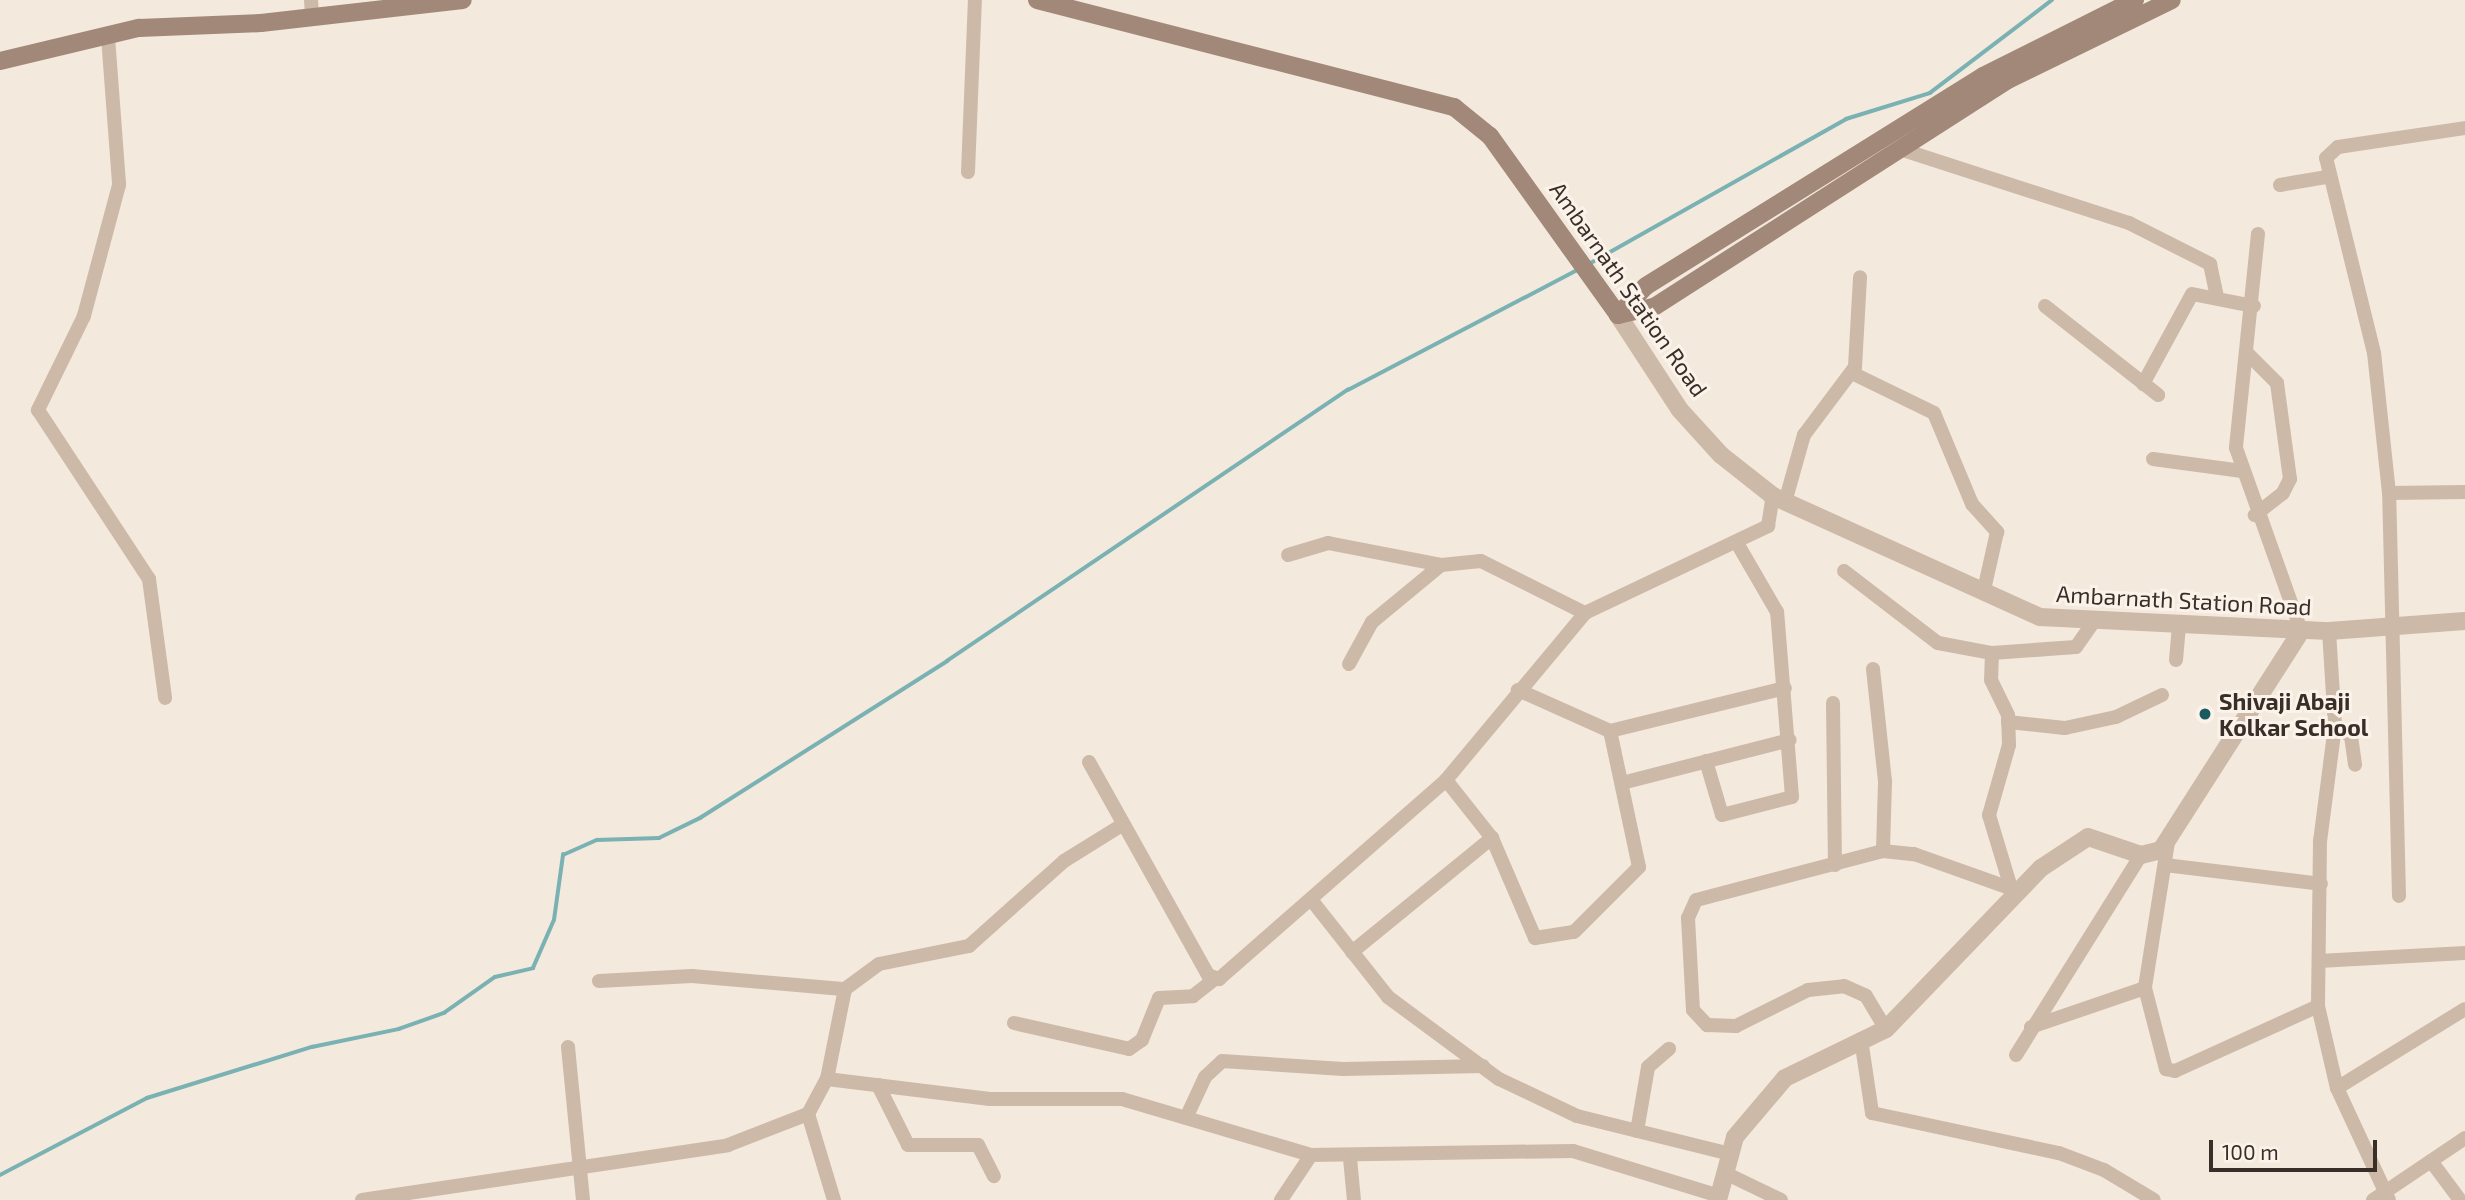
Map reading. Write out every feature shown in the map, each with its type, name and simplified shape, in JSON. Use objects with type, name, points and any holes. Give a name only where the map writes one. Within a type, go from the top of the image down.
[{"type":"main road","points":[[0,61],[139,28],[312,8],[463,0]]},
{"type":"main road","name":"Ambarnath Station Road","points":[[1037,0],[1454,107],[1490,136],[1575,260],[1618,315]]},
{"type":"main road","points":[[1618,315],[1646,286],[1983,76],[2135,0]]},
{"type":"main road","points":[[1618,315],[1654,307],[2008,80],[2172,0]]},
{"type":"street","points":[[968,172],[975,0]]},
{"type":"street","points":[[108,37],[119,186],[84,316],[37,410],[149,579],[165,698]]},
{"type":"street","points":[[2399,896],[2397,625],[2389,493],[2374,353],[2328,177],[2326,158],[2338,147],[2465,128]]},
{"type":"street","points":[[1900,149],[2129,223],[2210,264],[2217,298]]},
{"type":"street","points":[[2280,185],[2328,177]]},
{"type":"street","points":[[2258,234],[2254,306],[2236,448],[2255,515],[2301,631],[2168,842],[2145,988],[2148,1017],[2170,1071],[2318,1006]]},
{"type":"street","points":[[1014,1023],[1129,1049],[1142,1040],[1159,998],[1193,996],[1313,902],[1446,780],[1518,690],[1585,613],[1768,526],[1804,435],[1852,373],[1860,277]]},
{"type":"street","points":[[2143,384],[2189,298],[2197,293],[2254,306]]},
{"type":"street","points":[[2045,306],[2158,395]]},
{"type":"street","name":"Ambarnath Station Road","points":[[1618,315],[1680,410],[1721,455],[1779,499],[2040,617],[2301,631],[2465,621]]},
{"type":"street","points":[[2248,354],[2277,383],[2290,479],[2283,493],[2255,515]]},
{"type":"street","points":[[1852,373],[1934,413],[1972,503],[1997,532],[1984,590]]},
{"type":"street","points":[[2152,459],[2242,471]]},
{"type":"street","points":[[2389,493],[2465,492]]},
{"type":"street","points":[[1288,555],[1328,543],[1441,565],[1466,560],[1498,566],[1585,613]]},
{"type":"street","points":[[1706,761],[1722,815],[1790,799],[1790,740],[1777,612],[1737,543]]},
{"type":"street","points":[[1349,664],[1372,622],[1441,565]]},
{"type":"street","points":[[1844,571],[1938,643],[1992,653],[2076,647],[2094,621]]},
{"type":"street","points":[[2176,660],[2179,625]]},
{"type":"street","points":[[2329,631],[2335,726],[2328,751],[2320,884],[2318,1006],[2337,1088],[2382,1197],[2465,1138]]},
{"type":"street","points":[[1992,653],[1991,680],[2008,722],[2009,745],[1989,815],[2015,890]]},
{"type":"street","points":[[1873,669],[1885,782],[1883,851]]},
{"type":"street","points":[[1518,690],[1611,731],[1785,688]]},
{"type":"street","points":[[2008,722],[2065,728],[2116,717],[2162,695]]},
{"type":"street","points":[[1833,703],[1835,865]]},
{"type":"street","points":[[2335,726],[2351,736],[2355,765]]},
{"type":"street","points":[[1446,780],[1492,838],[1528,933],[1540,940],[1574,932],[1639,867],[1611,731]]},
{"type":"street","points":[[1622,783],[1790,740]]},
{"type":"street","points":[[1088,762],[1122,825],[1215,979]]},
{"type":"street","points":[[600,981],[692,976],[845,989],[879,964],[969,946],[1064,861],[1122,825]]},
{"type":"street","points":[[827,1079],[989,1099],[1122,1099],[1311,1155],[1350,1158],[1573,1151],[1719,1198],[1735,1138],[1785,1078],[1861,1039],[1886,1030],[2015,890],[2088,837],[2141,855]]},
{"type":"street","points":[[1352,952],[1492,838]]},
{"type":"street","points":[[2016,1055],[2030,1028],[2141,855],[2168,842]]},
{"type":"street","points":[[1886,1030],[1866,996],[1844,986],[1808,990],[1736,1026],[1707,1025],[1693,1010],[1691,904],[1883,851],[1914,854],[2015,890]]},
{"type":"street","points":[[2165,865],[2320,884]]},
{"type":"street","points":[[1313,902],[1388,997],[1483,1066],[1533,1098],[1637,1131],[1730,1154]]},
{"type":"street","points":[[2319,961],[2465,953]]},
{"type":"street","points":[[2030,1028],[2145,988]]},
{"type":"street","points":[[369,1199],[759,1139],[808,1114],[827,1079],[845,989]]},
{"type":"street","points":[[2337,1088],[2465,1009]]},
{"type":"street","points":[[1861,1039],[1872,1113],[2059,1153],[2104,1170],[2154,1200]]},
{"type":"street","points":[[568,1047],[583,1200]]},
{"type":"street","points":[[1637,1131],[1648,1067],[1669,1049]]},
{"type":"street","points":[[1186,1118],[1205,1077],[1222,1061],[1343,1069],[1483,1066]]},
{"type":"street","points":[[878,1085],[908,1145],[978,1144],[994,1176]]},
{"type":"street","points":[[808,1114],[834,1200]]},
{"type":"street","points":[[1281,1200],[1311,1155]]},
{"type":"street","points":[[1350,1158],[1354,1200]]},
{"type":"street","points":[[2431,1161],[2460,1200]]},
{"type":"street","points":[[1725,1173],[1781,1200]]},
{"type":"waterway","points":[[1589,264],[1846,119],[1930,93],[2052,0]]},
{"type":"waterway","points":[[0,1175],[147,1098],[312,1047],[399,1029],[444,1013],[495,977],[533,968],[554,920],[563,855],[597,840],[659,838],[700,818],[947,661],[1348,390],[1579,269]]},
{"type":"place","name":"Shivaji Abaji Kolkar School","points":[[2205,714]]}]
